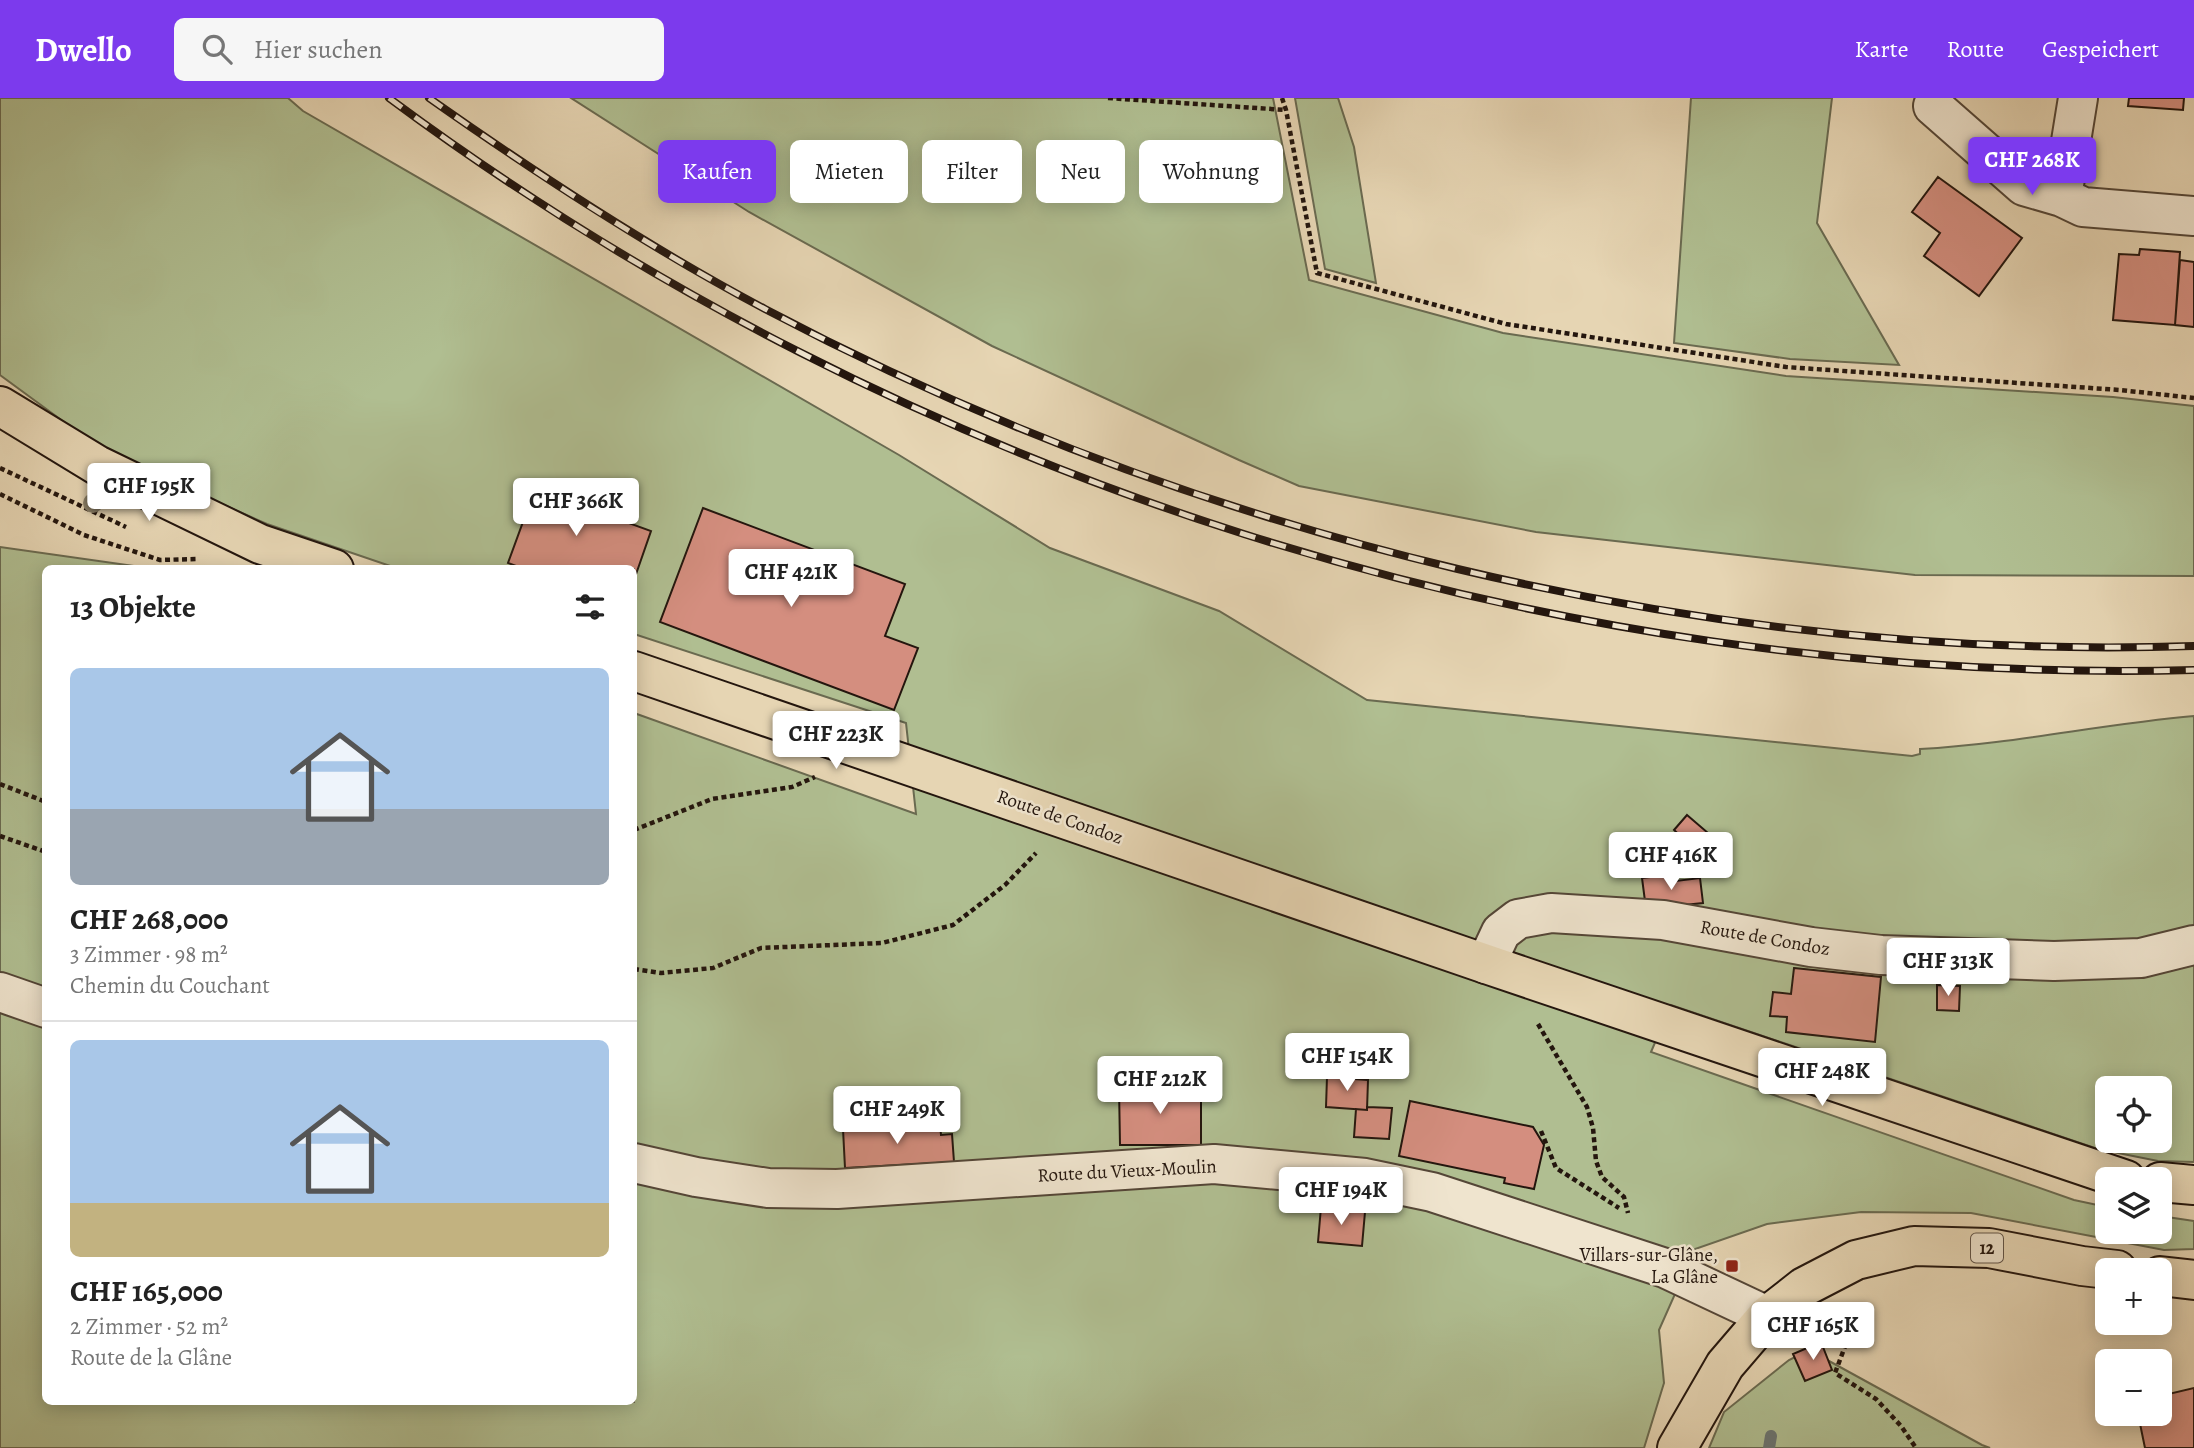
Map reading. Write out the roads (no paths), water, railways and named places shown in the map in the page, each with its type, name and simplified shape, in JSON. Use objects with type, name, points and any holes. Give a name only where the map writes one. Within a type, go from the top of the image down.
[{"type":"main road","points":[[0,405],[97,465],[260,544],[322,565]]},
{"type":"main road","name":"Route de Condoz","points":[[637,672],[1486,964],[2095,1170]]},
{"type":"main road","points":[[2172,1183],[2194,1185]]},
{"type":"main road","name":"12","points":[[1677,1448],[1725,1365],[1767,1316],[1804,1287],[1856,1260],[1914,1246],[1989,1248],[2095,1267]]},
{"type":"main road","points":[[2172,1277],[2194,1280]]},
{"type":"street","points":[[2062,197],[2078,98]]},
{"type":"street","points":[[1933,106],[2024,187],[2062,197],[2083,206],[2194,216]]},
{"type":"street","name":"Route de Condoz","points":[[1486,964],[1501,932],[1518,919],[1552,914],[1663,920],[1811,947],[1881,955],[2079,960],[2141,958],[2194,946]]},
{"type":"street","points":[[0,992],[42,1006]]},
{"type":"street","name":"Route du Vieux-Moulin","points":[[637,1164],[696,1177],[768,1188],[837,1189],[1214,1164],[1365,1178],[1432,1192],[1665,1268],[1767,1316]]},
{"type":"waterway","points":[[1769,1448],[1771,1436]]},
{"type":"railway","points":[[389,98],[589,233],[799,352],[1018,452],[1244,534],[1476,597],[1713,641],[1953,666],[2194,670]]},
{"type":"railway","points":[[429,98],[594,209],[678,261],[765,309],[930,390],[1101,460],[1278,520],[1458,569],[1641,607],[1825,632],[2010,645],[2194,646]]},
{"type":"place","name":"Villars-sur-Glâne, La Glâne","points":[[1732,1266]]}]
